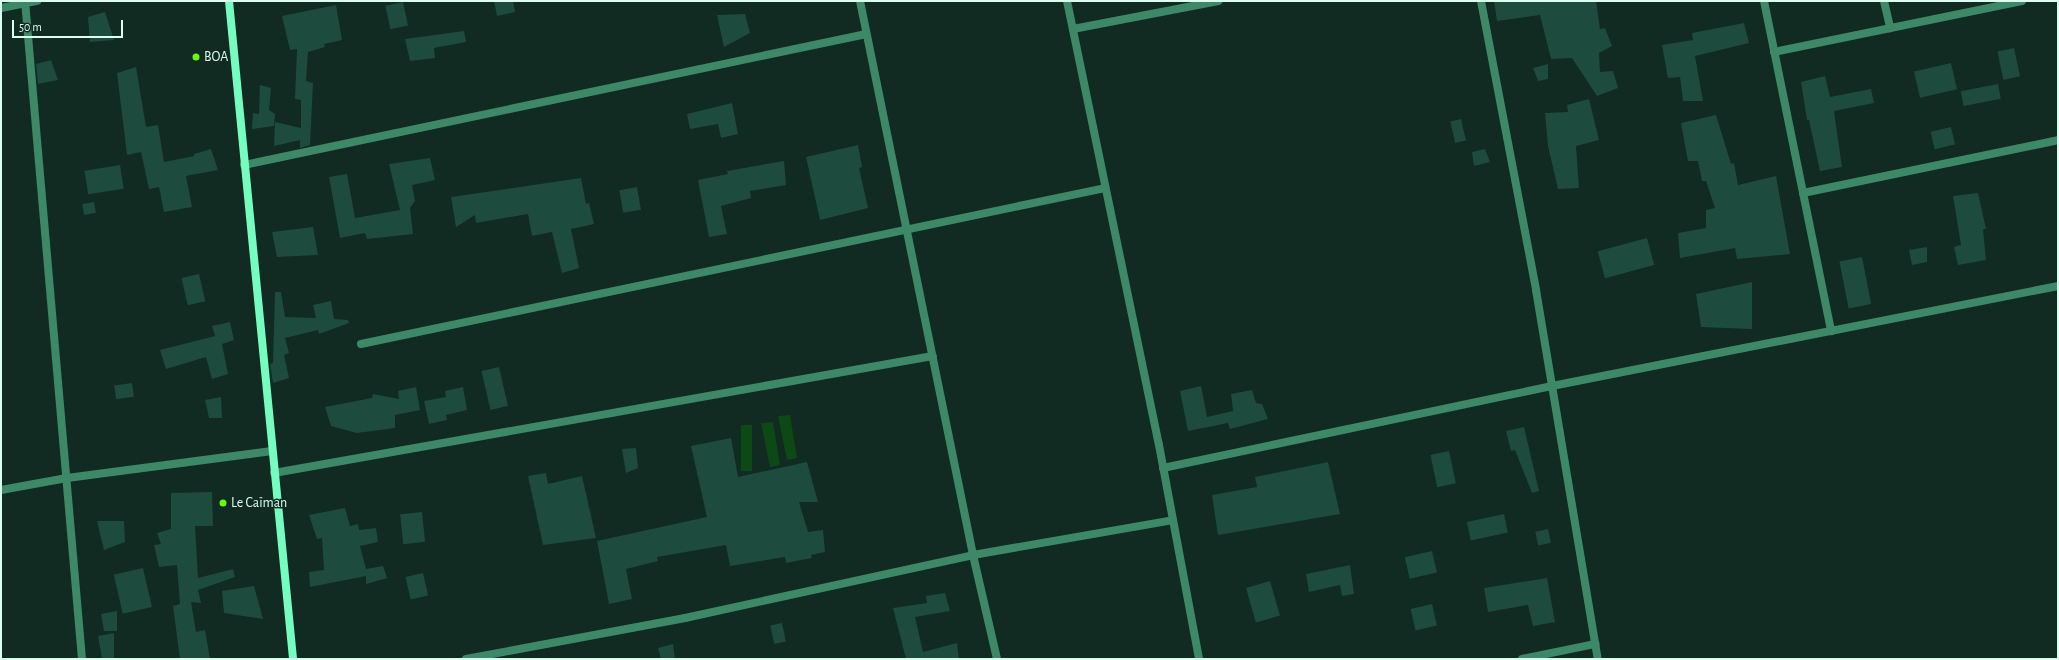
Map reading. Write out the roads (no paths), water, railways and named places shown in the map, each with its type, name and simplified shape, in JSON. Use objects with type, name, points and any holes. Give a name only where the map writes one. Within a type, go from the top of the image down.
[{"type":"main road","points":[[229,1],[293,659]]},
{"type":"street","points":[[1,8],[25,2],[37,1]]},
{"type":"street","points":[[860,1],[973,555],[997,659]]},
{"type":"street","points":[[1067,1],[1163,468],[1199,659]]},
{"type":"street","points":[[1073,29],[1218,1]]},
{"type":"street","points":[[1481,1],[1552,386],[1598,659]]},
{"type":"street","points":[[1764,1],[1831,331]]},
{"type":"street","points":[[1884,1],[1890,28]]},
{"type":"street","points":[[1774,52],[2022,1]]},
{"type":"street","points":[[25,2],[82,659]]},
{"type":"street","points":[[244,165],[866,34]]},
{"type":"street","points":[[1803,192],[2058,140]]},
{"type":"street","points":[[360,344],[906,228],[1105,188]]},
{"type":"street","points":[[1163,468],[1552,386],[2058,286]]},
{"type":"street","points":[[274,474],[933,356]]},
{"type":"street","points":[[1,490],[67,478],[272,451]]},
{"type":"street","points":[[466,659],[685,618],[973,555],[1173,520]]},
{"type":"street","points":[[1522,659],[1595,644]]},
{"type":"place","name":"BOA","points":[[196,57]]},
{"type":"place","name":"Le Caïman","points":[[223,503]]}]
